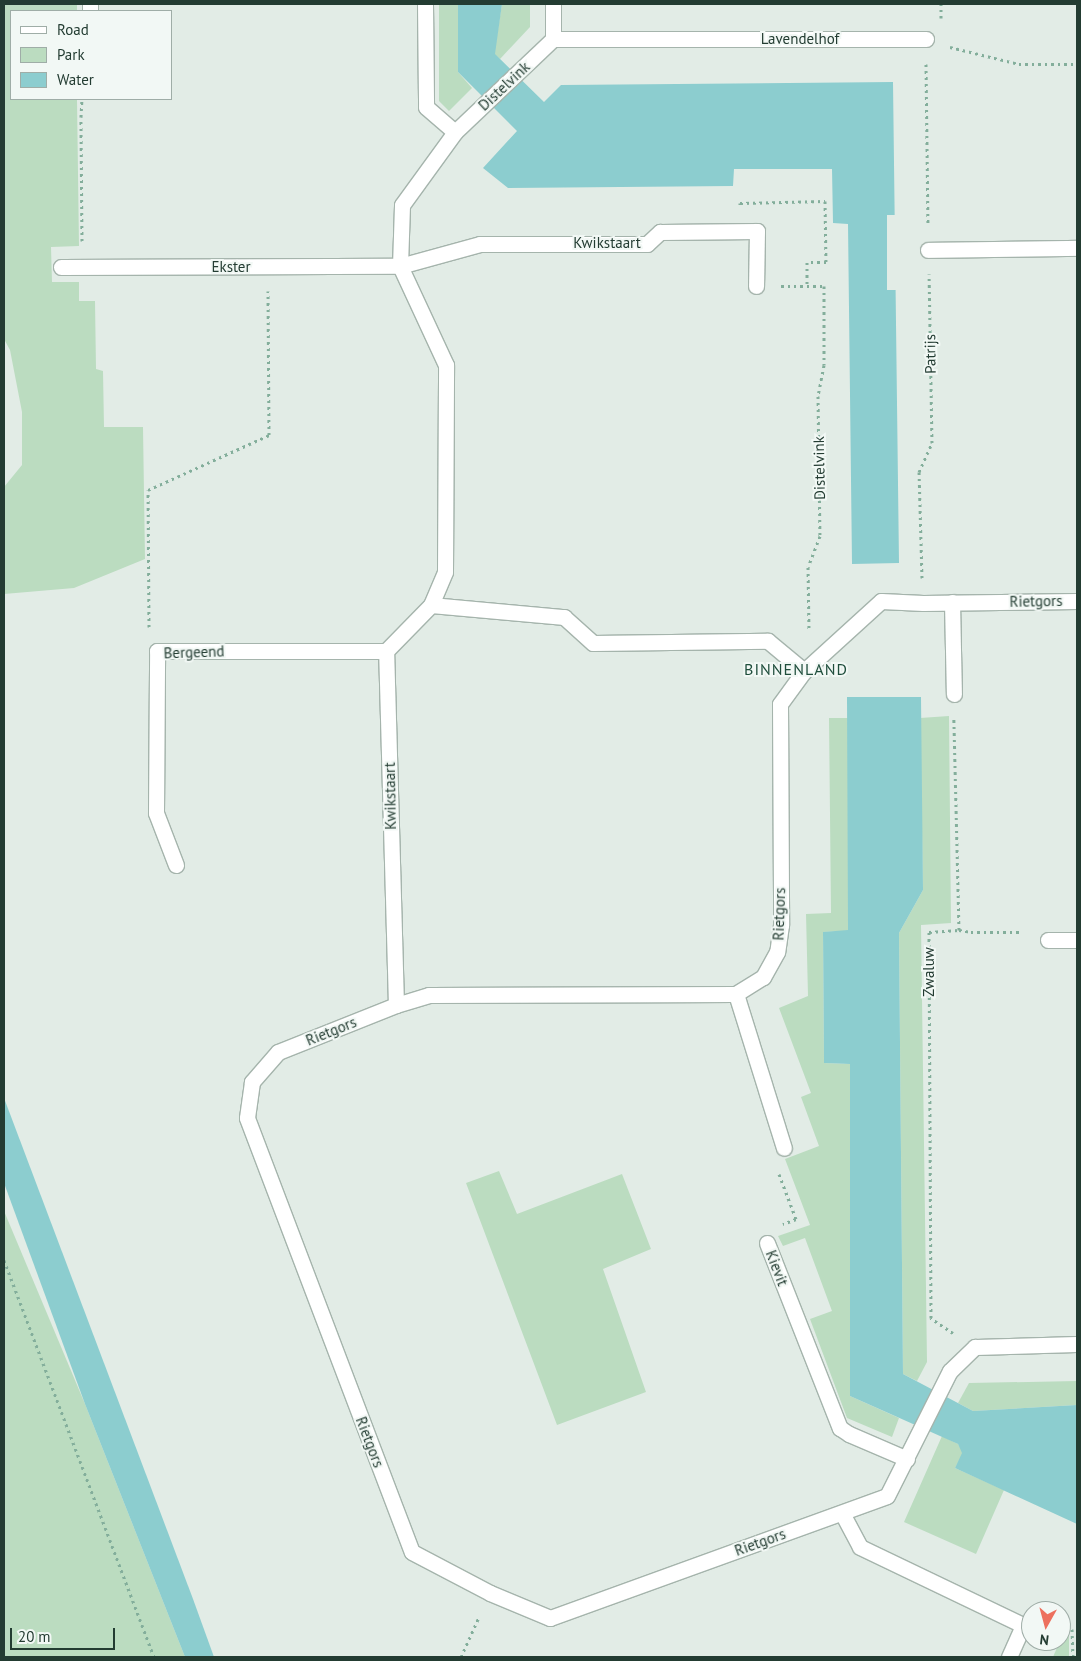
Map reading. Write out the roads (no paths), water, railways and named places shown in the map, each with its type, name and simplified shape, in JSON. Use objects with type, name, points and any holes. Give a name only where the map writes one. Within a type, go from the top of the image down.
[{"type":"street","points":[[386,650],[431,605],[445,572],[446,365],[400,266],[402,205],[455,132],[426,107],[425,4]]},
{"type":"street","points":[[553,4],[553,39]]},
{"type":"street","name":"Lavendelhof","points":[[553,39],[926,38]]},
{"type":"street","name":"Distelvink","points":[[455,132],[553,39]]},
{"type":"street","name":"Kwikstaart","points":[[400,266],[480,244],[647,244],[660,232],[756,231],[756,286]]},
{"type":"street","points":[[928,250],[1077,248]]},
{"type":"street","name":"Ekster","points":[[61,267],[400,266]]},
{"type":"street","name":"Rietgors","points":[[1077,600],[881,602],[807,668],[780,704],[781,925],[778,952],[764,977],[736,994],[428,995],[396,1005],[278,1052],[252,1082],[247,1118],[412,1552],[490,1593],[550,1618],[887,1496],[917,1440],[950,1371],[975,1347],[1077,1344]]},
{"type":"street","points":[[952,602],[954,694]]},
{"type":"street","points":[[431,605],[564,617],[593,643],[768,641],[807,668]]},
{"type":"street","name":"Kwikstaart","points":[[386,650],[396,1005]]},
{"type":"street","name":"Bergeend","points":[[176,865],[156,813],[158,651],[386,650]]},
{"type":"street","points":[[1048,940],[1077,940]]},
{"type":"street","points":[[736,994],[784,1148]]},
{"type":"street","name":"Kievit","points":[[767,1243],[840,1428],[849,1434],[907,1459]]},
{"type":"street","points":[[842,1513],[860,1547],[1023,1625],[1009,1657]]},
{"type":"water","points":[[458,4],[502,4],[495,54],[544,102],[561,85],[893,82],[899,563],[852,564],[848,224],[833,223],[832,169],[734,169],[733,186],[508,188],[483,168],[517,131],[458,72]]},
{"type":"water","points":[[847,697],[921,697],[923,890],[899,933],[903,1374],[973,1411],[1077,1405],[1077,1524],[955,1468],[962,1453],[958,1444],[850,1396],[850,1064],[824,1063],[823,932],[848,930]]},
{"type":"water","points":[[4,1098],[214,1657],[185,1657],[85,1404],[4,1183]]},
{"type":"district","name":"BINNENLAND","points":[[796,669]]}]
